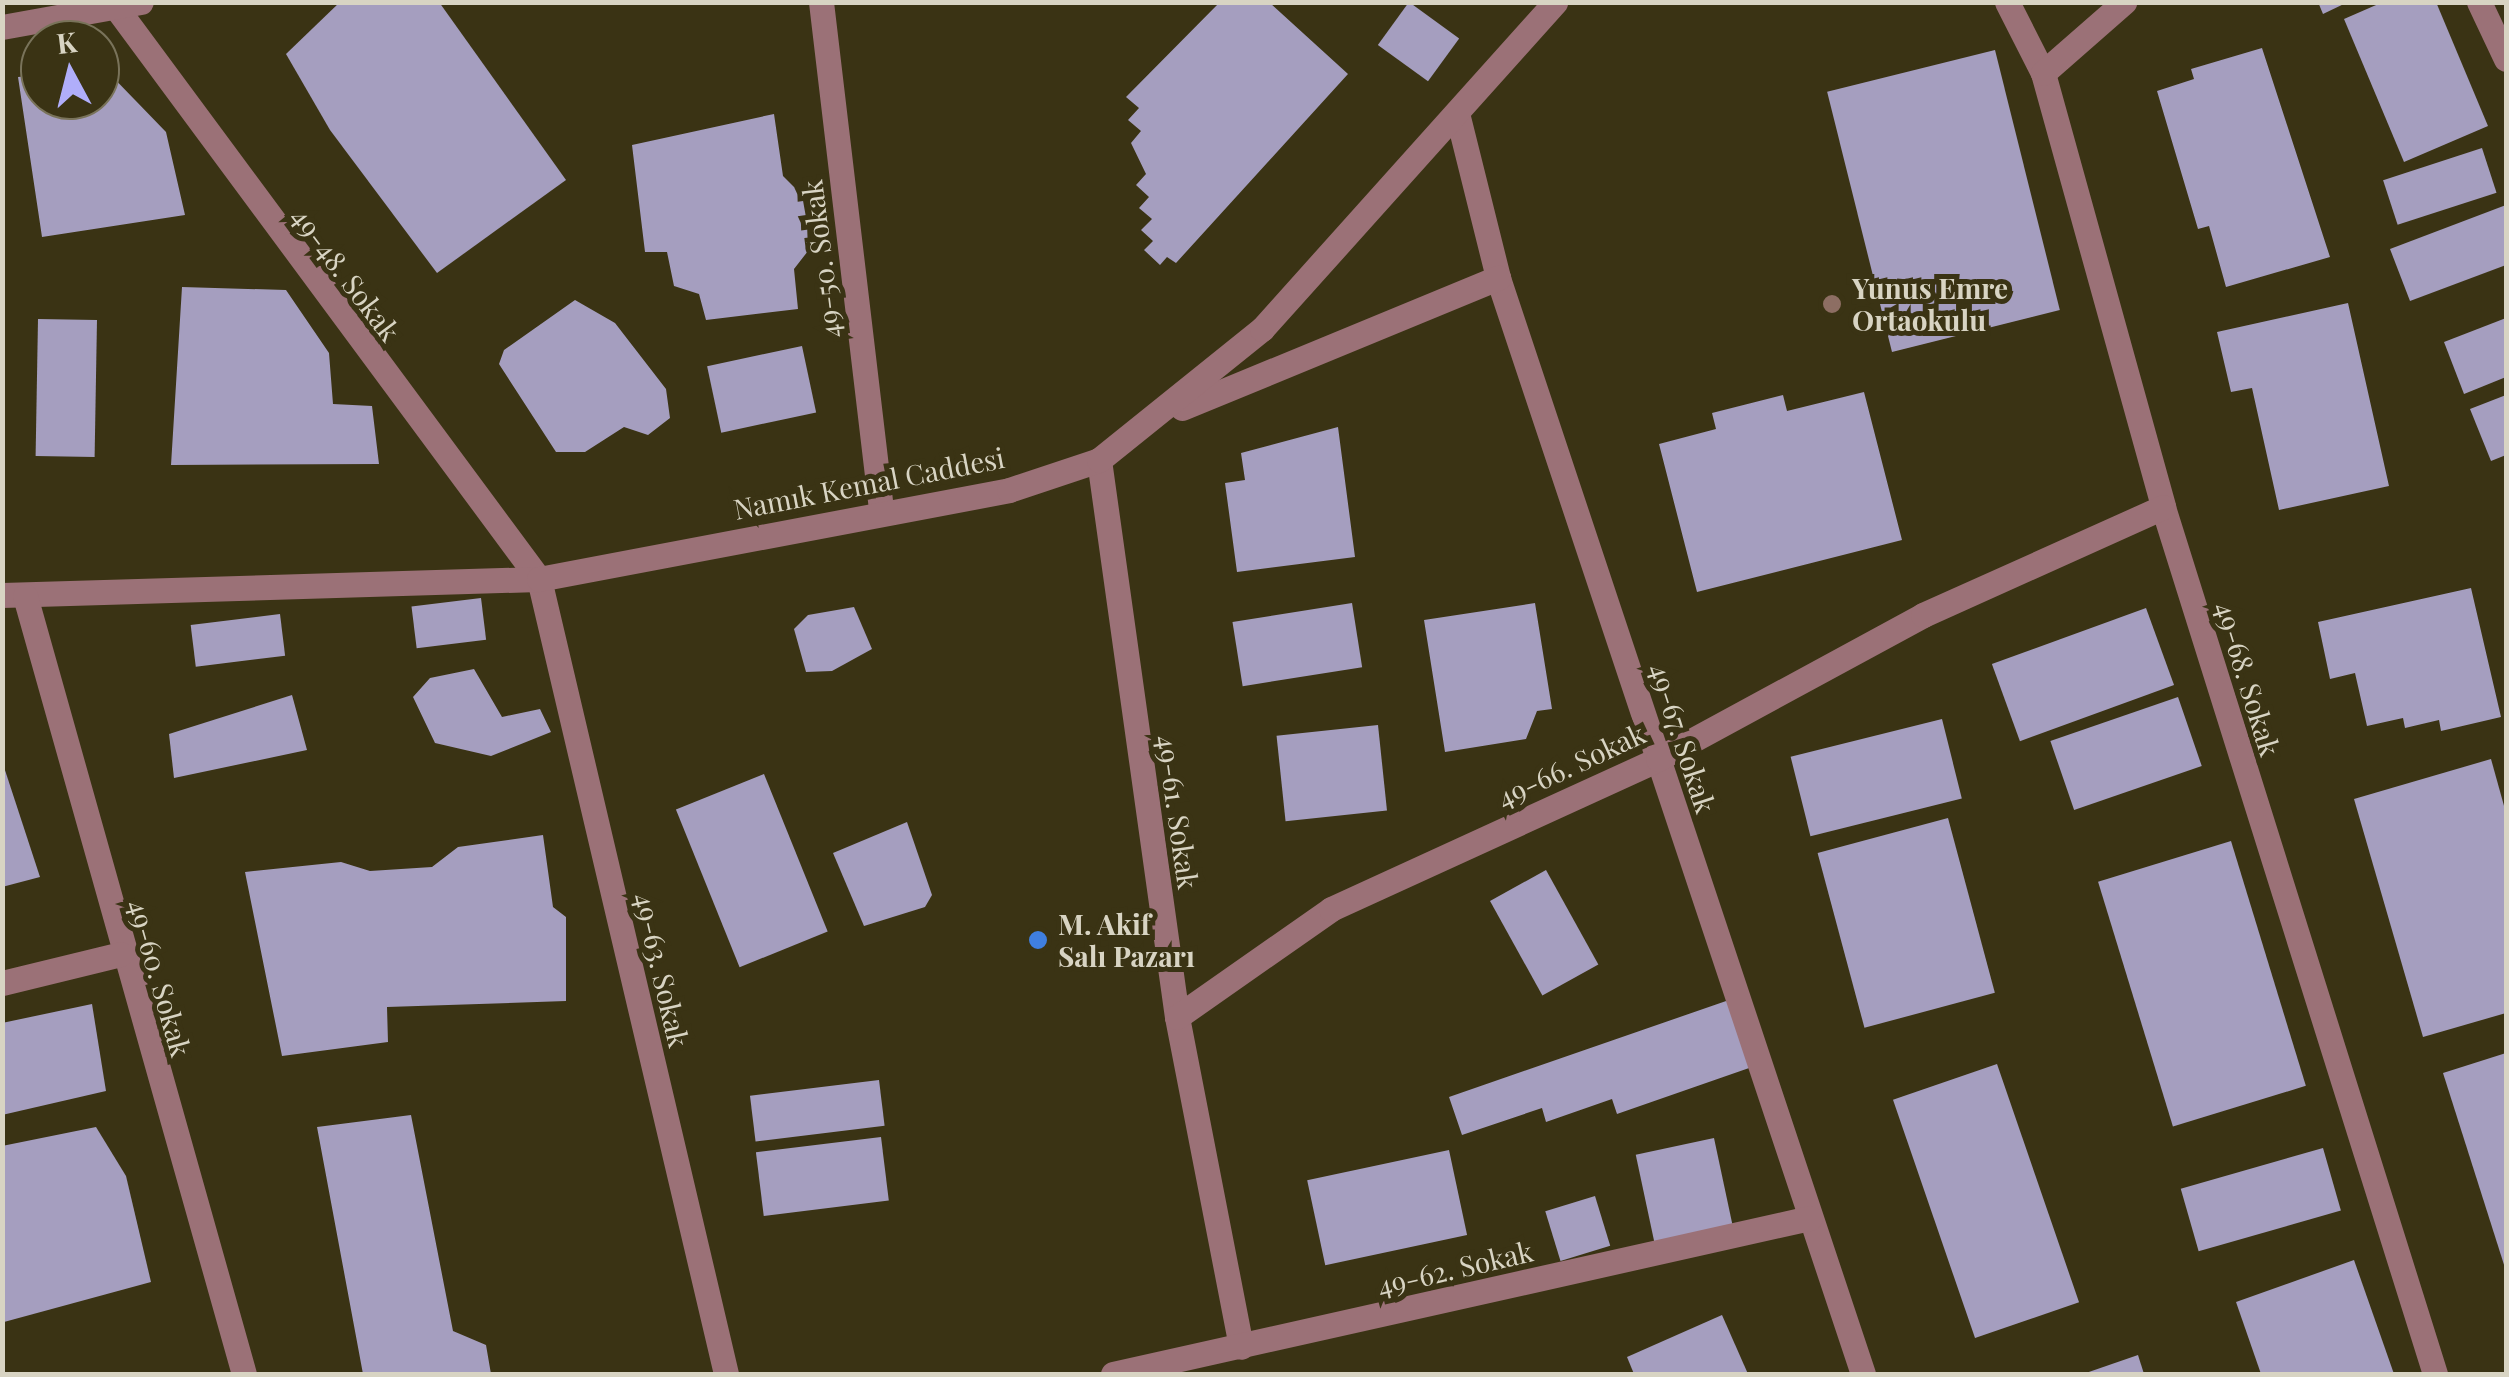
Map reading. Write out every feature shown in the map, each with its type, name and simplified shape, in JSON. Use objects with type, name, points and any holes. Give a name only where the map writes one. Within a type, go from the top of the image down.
[{"type":"street","points":[[2,27],[140,2]]},
{"type":"street","name":"49-50. Sokak","points":[[821,2],[881,509]]},
{"type":"street","name":"Namık Kemal Caddesi","points":[[14,596],[539,579],[881,509],[1008,490],[1099,460],[1163,415],[1262,329],[1458,117],[1555,2]]},
{"type":"street","name":"49-68. Sokak","points":[[2008,2],[2043,74],[2163,506],[2435,1374]]},
{"type":"street","points":[[2043,74],[2124,2]]},
{"type":"street","points":[[2479,2],[2506,59]]},
{"type":"street","name":"49-48. Sokak","points":[[112,8],[539,579]]},
{"type":"street","name":"49-67. Sokak","points":[[1458,117],[1498,278],[1864,1374]]},
{"type":"street","points":[[1163,415],[1498,278]]},
{"type":"street","name":"49-61. Sokak","points":[[1099,460],[1177,1017],[1241,1348]]},
{"type":"street","name":"49-66. Sokak","points":[[1177,1017],[1331,909],[1658,759],[1923,615],[2163,506]]},
{"type":"street","name":"49-63. Sokak","points":[[539,579],[726,1374]]},
{"type":"street","name":"49-60. Sokak","points":[[14,596],[244,1374]]},
{"type":"street","points":[[2,983],[121,954]]},
{"type":"street","name":"49-62. Sokak","points":[[1113,1374],[1810,1218]]},
{"type":"building","points":[[340,2],[439,2],[566,180],[437,273],[330,130],[286,54]]},
{"type":"building","points":[[1220,2],[1269,2],[1348,74],[1176,263],[1167,257],[1160,265],[1144,250],[1153,241],[1141,230],[1152,219],[1139,208],[1149,197],[1136,185],[1146,174],[1131,143],[1141,131],[1128,120],[1139,108],[1126,97]]},
{"type":"building","points":[[1409,2],[1459,38],[1428,81],[1378,45]]},
{"type":"building","points":[[2318,2],[2348,2],[2323,14]]},
{"type":"building","points":[[2383,2],[2436,2],[2488,126],[2404,162],[2344,19]]},
{"type":"building","points":[[2262,48],[2330,257],[2226,287],[2209,226],[2198,229],[2157,91],[2194,79],[2191,69]]},
{"type":"building","points":[[1995,50],[2060,310],[1892,352],[1827,92]]},
{"type":"building","points":[[120,85],[166,132],[185,215],[42,237],[24,120],[120,120]]},
{"type":"building","points":[[774,114],[783,176],[802,195],[807,223],[808,251],[794,269],[798,309],[706,320],[699,294],[674,286],[667,252],[645,252],[632,145]]},
{"type":"building","points":[[2482,148],[2497,193],[2398,225],[2383,180]]},
{"type":"building","points":[[2506,205],[2506,265],[2410,301],[2390,249]]},
{"type":"building","points":[[182,287],[286,290],[329,353],[333,404],[372,406],[379,464],[171,465]]},
{"type":"building","points":[[575,300],[615,323],[666,389],[670,418],[648,435],[624,427],[585,452],[556,452],[499,364],[504,350]]},
{"type":"building","points":[[2348,303],[2389,486],[2279,510],[2252,388],[2231,392],[2217,332]]},
{"type":"building","points":[[2506,318],[2506,377],[2464,394],[2444,342]]},
{"type":"building","points":[[38,319],[97,320],[95,457],[36,456]]},
{"type":"building","points":[[802,346],[816,413],[721,433],[707,366]]},
{"type":"building","points":[[1864,392],[1902,540],[1697,592],[1659,444],[1716,429],[1712,413],[1783,395],[1787,411]]},
{"type":"building","points":[[2506,395],[2506,455],[2491,461],[2470,409]]},
{"type":"building","points":[[1338,427],[1355,557],[1237,572],[1225,483],[1245,480],[1241,453]]},
{"type":"building","points":[[2471,588],[2501,717],[2441,731],[2439,720],[2405,728],[2403,718],[2367,726],[2355,673],[2330,679],[2318,622]]},
{"type":"building","points":[[481,598],[486,640],[417,648],[412,607]]},
{"type":"building","points":[[1352,603],[1362,667],[1243,686],[1232,622]]},
{"type":"building","points":[[1535,603],[1552,709],[1537,711],[1526,739],[1445,752],[1424,620]]},
{"type":"building","points":[[854,607],[872,649],[832,671],[806,672],[794,629],[808,615]]},
{"type":"building","points":[[2146,608],[2174,685],[2020,741],[1992,664]]},
{"type":"building","points":[[280,614],[285,656],[196,667],[191,625]]},
{"type":"building","points":[[474,669],[502,717],[540,709],[551,732],[491,756],[435,743],[413,697],[430,678]]},
{"type":"building","points":[[292,695],[307,750],[174,778],[169,734]]},
{"type":"building","points":[[2178,697],[2202,766],[2074,810],[2050,741]]},
{"type":"building","points":[[1942,719],[1962,799],[1810,836],[1791,757]]},
{"type":"building","points":[[1378,725],[1387,811],[1286,821],[1277,736]]},
{"type":"building","points":[[2491,759],[2506,813],[2506,1013],[2423,1037],[2354,799]]},
{"type":"building","points":[[2,761],[40,877],[2,887]]},
{"type":"building","points":[[764,774],[828,932],[740,967],[676,810]]},
{"type":"building","points":[[1948,818],[1995,993],[1864,1028],[1818,853]]},
{"type":"building","points":[[907,822],[932,895],[925,907],[864,926],[833,853]]},
{"type":"building","points":[[543,835],[553,907],[566,917],[566,1001],[387,1007],[388,1042],[282,1056],[245,872],[341,862],[370,871],[432,867],[458,847]]},
{"type":"building","points":[[2231,841],[2306,1086],[2173,1126],[2098,882]]},
{"type":"building","points":[[1546,870],[1598,964],[1542,995],[1490,901]]},
{"type":"building","points":[[1729,1000],[1752,1067],[1617,1114],[1612,1099],[1546,1122],[1542,1108],[1462,1135],[1449,1097]]},
{"type":"building","points":[[92,1004],[106,1091],[2,1115],[2,1023]]},
{"type":"building","points":[[2506,1053],[2506,1271],[2443,1073]]},
{"type":"building","points":[[1997,1064],[2079,1302],[1975,1338],[1893,1100]]},
{"type":"building","points":[[879,1080],[885,1126],[756,1142],[750,1096]]},
{"type":"building","points":[[411,1115],[453,1331],[486,1345],[491,1374],[363,1374],[317,1127]]},
{"type":"building","points":[[96,1127],[126,1176],[151,1282],[4,1322],[2,1146]]},
{"type":"building","points":[[881,1137],[889,1201],[764,1216],[756,1152]]},
{"type":"building","points":[[1714,1138],[1733,1225],[1654,1242],[1636,1155]]},
{"type":"building","points":[[2323,1148],[2341,1210],[2199,1251],[2181,1189]]},
{"type":"building","points":[[1449,1150],[1467,1235],[1325,1265],[1307,1180]]},
{"type":"building","points":[[1595,1196],[1610,1246],[1560,1261],[1545,1211]]},
{"type":"building","points":[[2354,1260],[2394,1374],[2261,1374],[2236,1302]]},
{"type":"building","points":[[1722,1315],[1748,1374],[1634,1374],[1627,1357]]},
{"type":"building","points":[[2138,1355],[2144,1374],[2083,1374]]},
{"type":"place","name":"Yunus Emre Ortaokulu","points":[[1832,304]]},
{"type":"place","name":"M. Akif Salı Pazarı","points":[[1038,940]]}]
